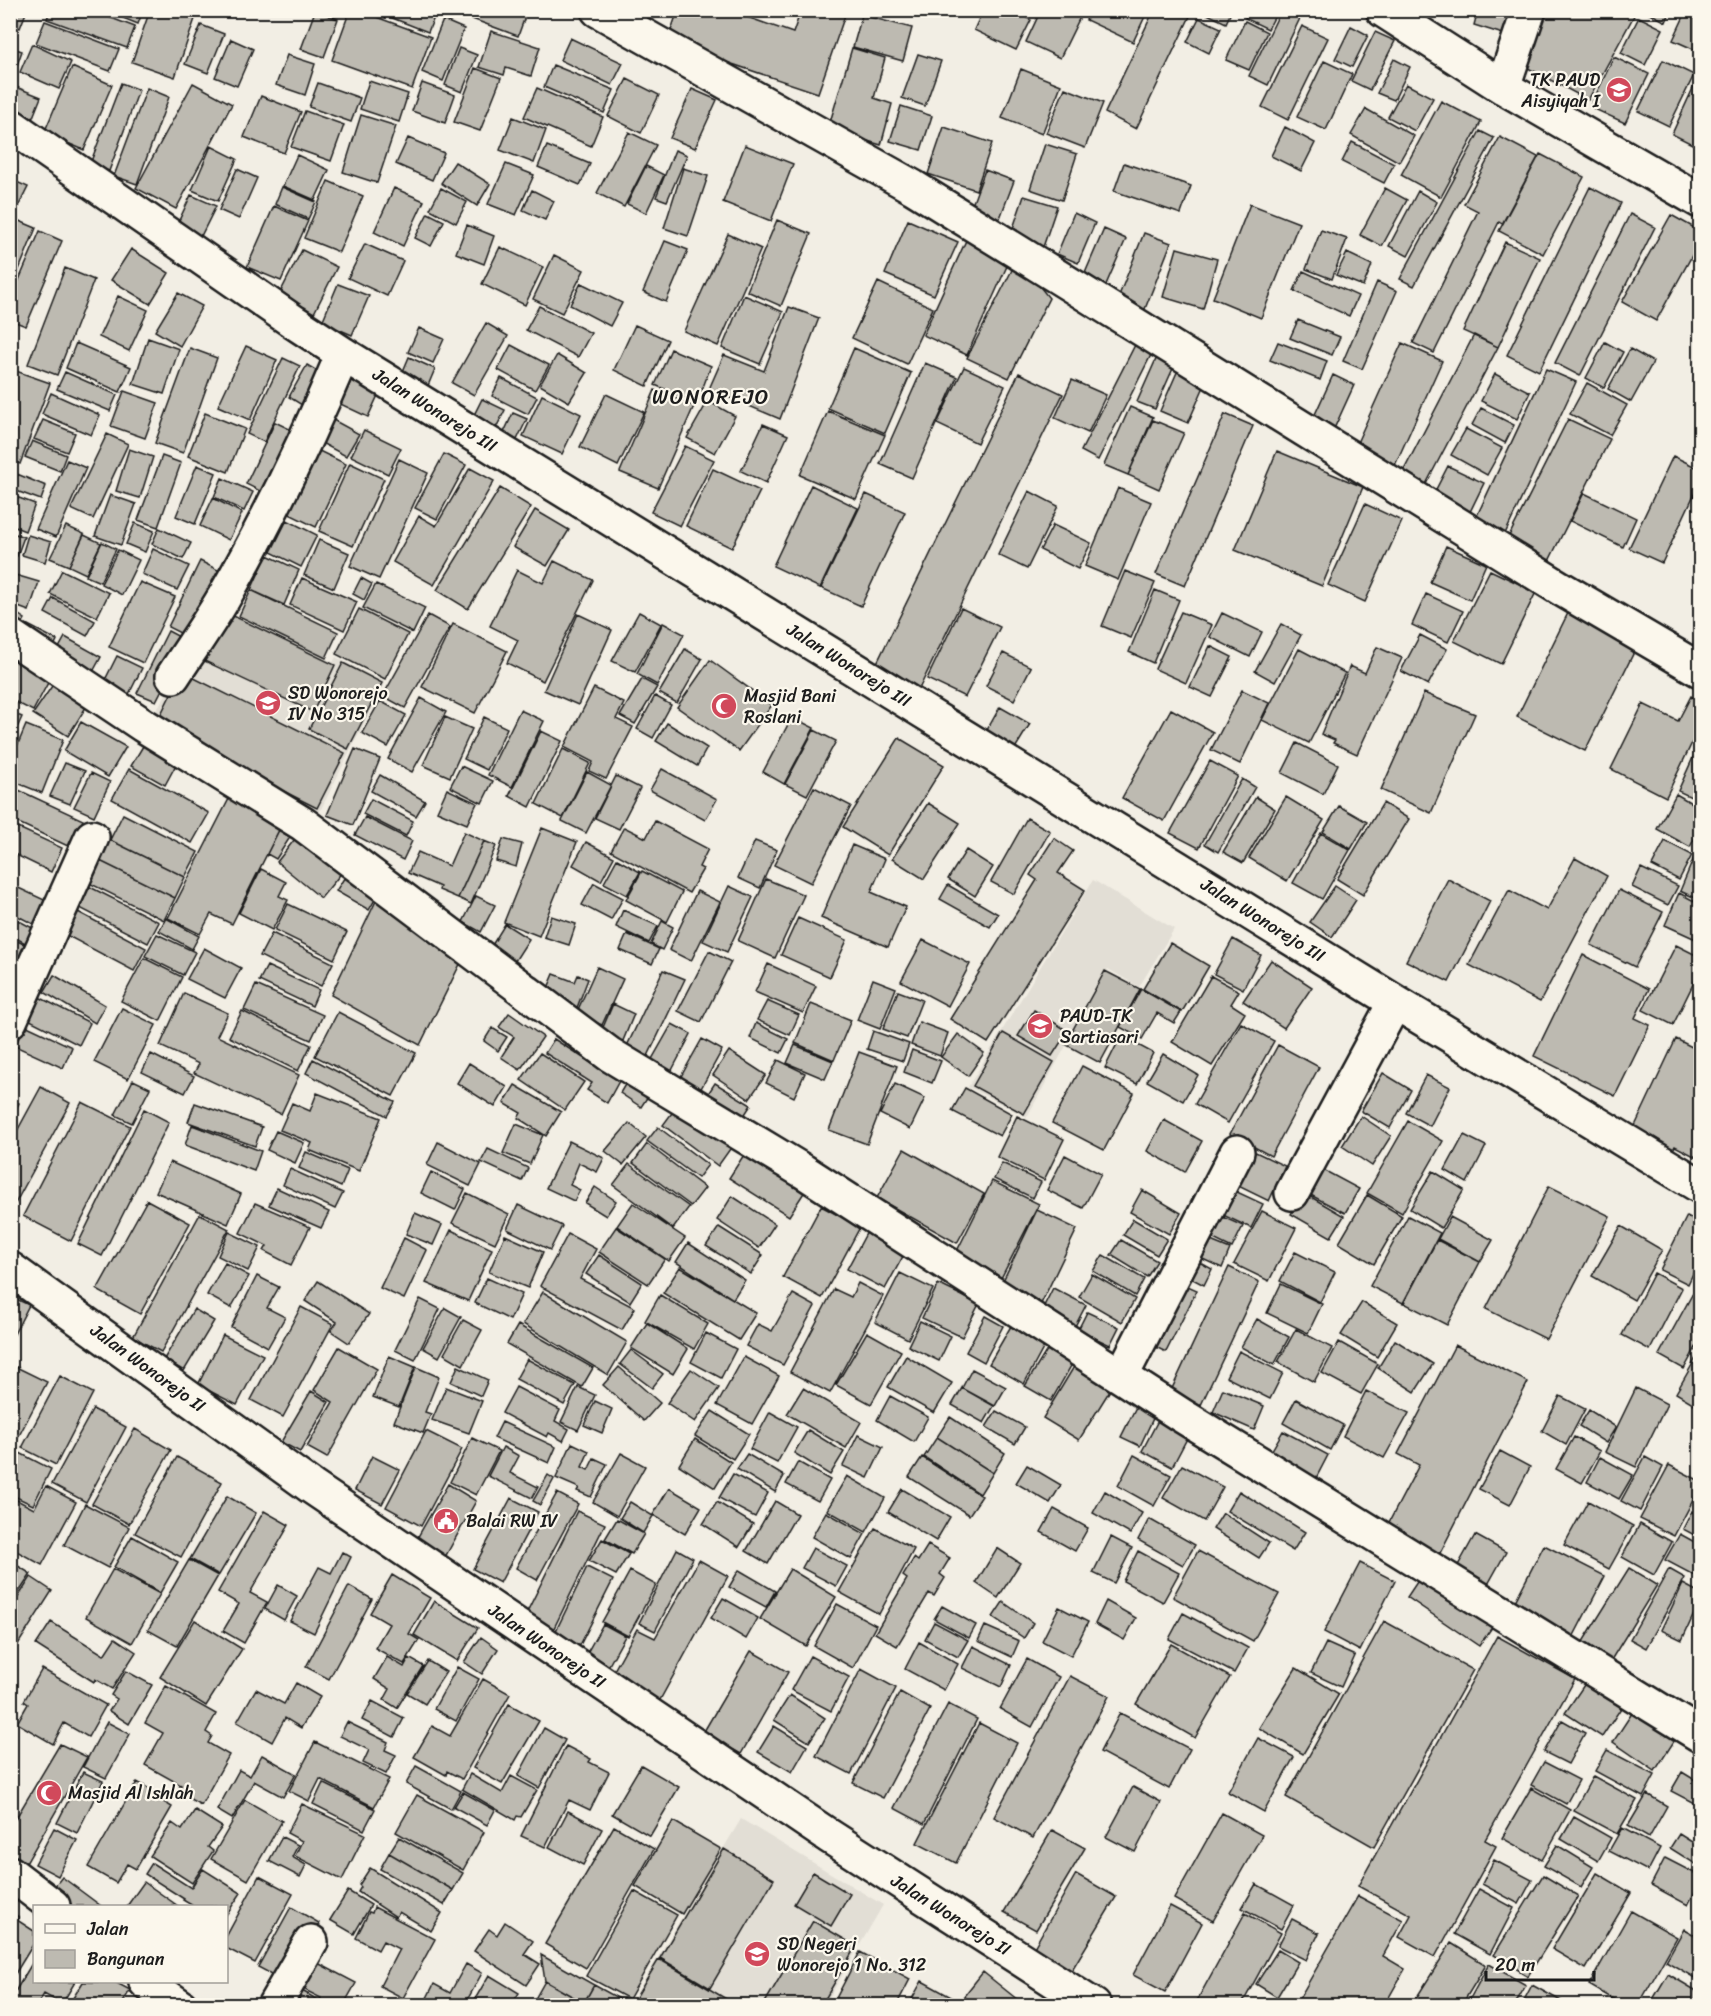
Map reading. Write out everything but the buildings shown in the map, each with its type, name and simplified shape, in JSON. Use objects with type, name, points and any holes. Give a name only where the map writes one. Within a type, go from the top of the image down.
[{"type":"street","points":[[598,10],[913,188],[1540,575],[1701,670]]},
{"type":"street","points":[[1383,10],[1503,87],[1701,201]]},
{"type":"street","points":[[1503,87],[1529,10]]},
{"type":"street","name":"Jalan Wonorejo III","points":[[10,125],[343,354],[1395,1002],[1701,1186]]},
{"type":"street","points":[[173,676],[223,599],[264,524],[343,354]]},
{"type":"street","points":[[10,636],[143,725],[303,824],[609,1054],[803,1171],[1181,1415],[1701,1735]]},
{"type":"street","points":[[10,1021],[92,837]]},
{"type":"street","points":[[1292,1193],[1395,1002]]},
{"type":"street","points":[[1122,1376],[1237,1152]]},
{"type":"street","name":"Jalan Wonorejo II","points":[[10,1269],[312,1487],[829,1836],[1094,2006]]},
{"type":"street","points":[[10,1873],[52,1905]]},
{"type":"street","points":[[274,2006],[311,1942]]},
{"type":"street","points":[[146,1991],[180,2006]]},
{"type":"shaded area","name":"SD Wonorejo IV No 315","points":[[219,608],[333,662],[336,657],[385,682],[315,821],[148,724]]},
{"type":"shaded area","name":"PAUD-TK Sartiasari","points":[[1093,880],[1174,929],[1139,987],[1108,969],[1027,1117],[968,1087]]},
{"type":"shaded area","name":"SD Negeri Wonorejo 1 No. 312","points":[[741,1819],[883,1905],[825,2005],[633,2006],[630,2004]]},
{"type":"place","name":"TK PAUD Aisyiyah I","points":[[1619,90]]},
{"type":"place","name":"SD Wonorejo IV No 315","points":[[268,703]]},
{"type":"place","name":"Masjid Bani Roslani","points":[[724,706]]},
{"type":"place","name":"PAUD-TK Sartiasari","points":[[1040,1026]]},
{"type":"place","name":"Balai RW IV","points":[[446,1521]]},
{"type":"place","name":"Masjid Al Ishlah","points":[[49,1793]]},
{"type":"place","name":"SD Negeri Wonorejo 1 No. 312","points":[[757,1954]]},
{"type":"district","name":"WONOREJO","points":[[711,397]]}]
